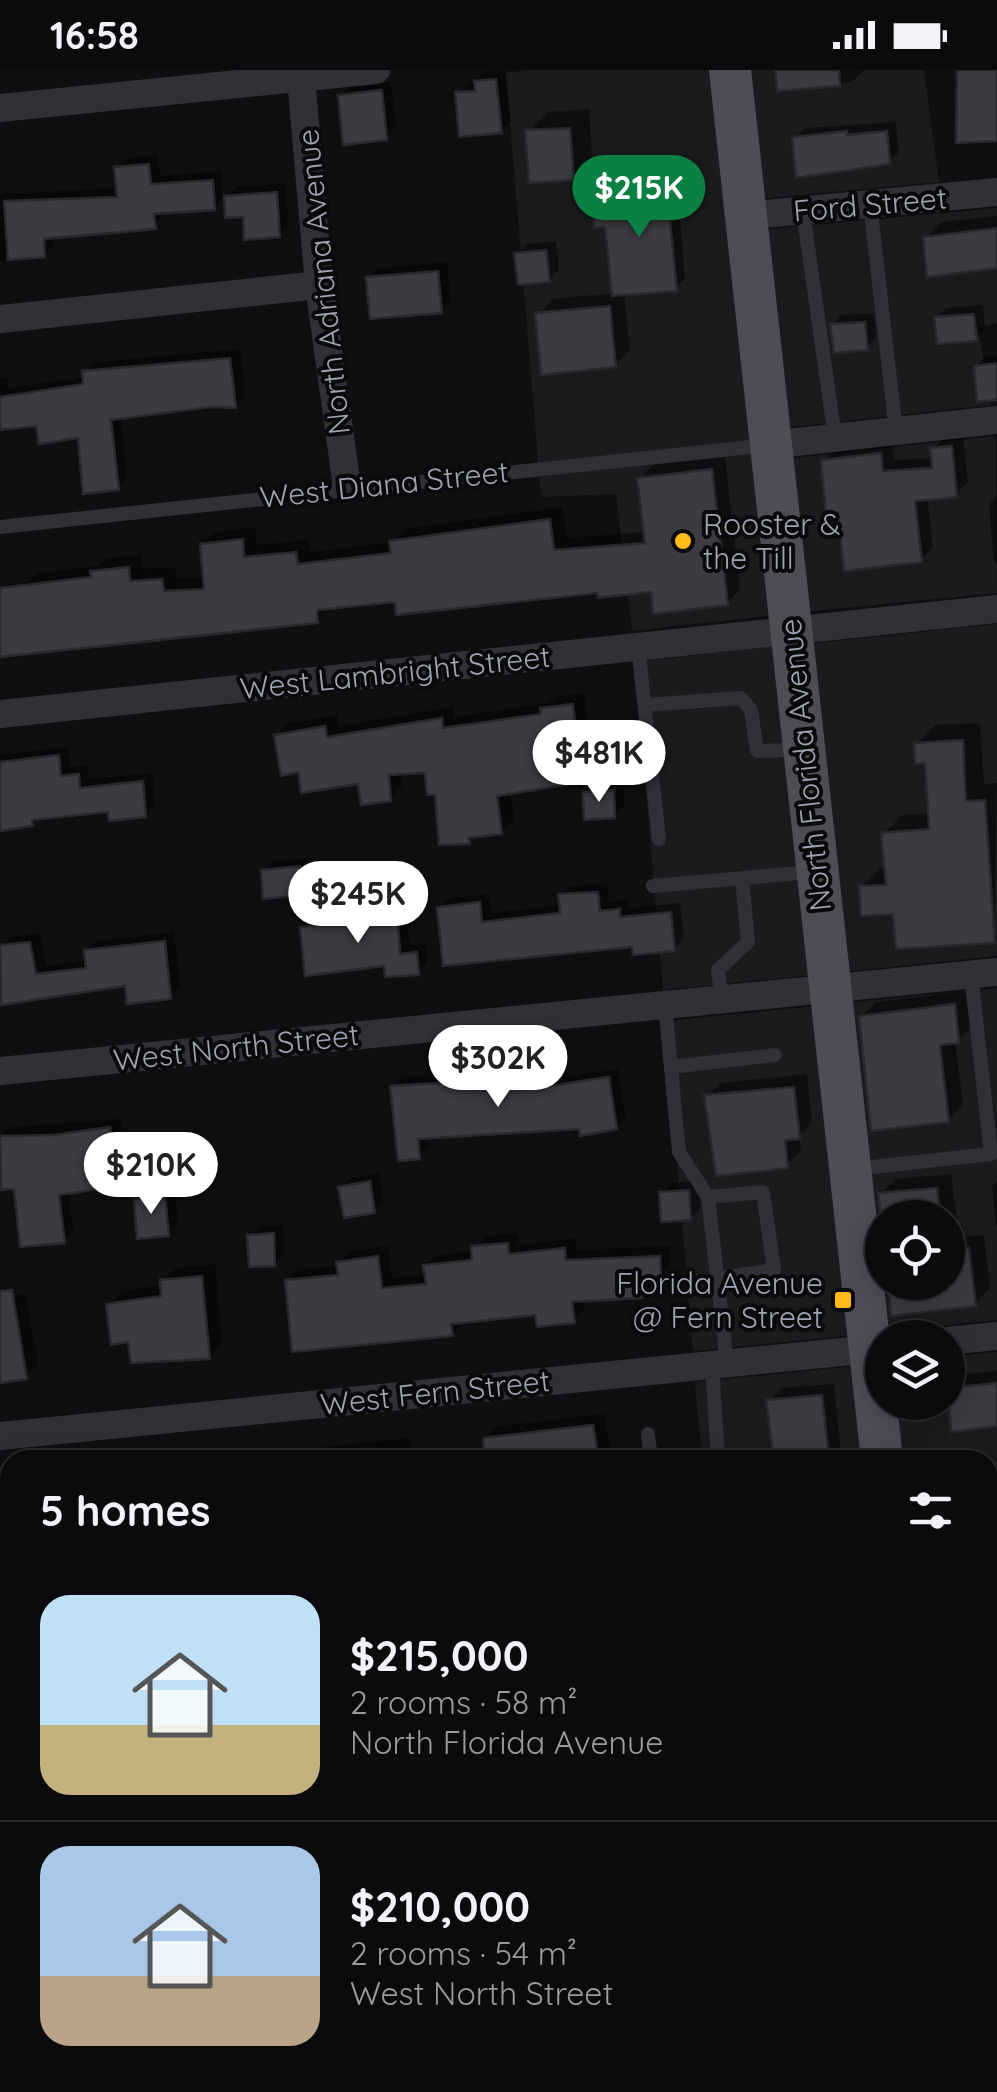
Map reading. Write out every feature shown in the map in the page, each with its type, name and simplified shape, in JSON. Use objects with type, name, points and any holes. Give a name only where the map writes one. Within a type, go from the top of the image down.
[{"type":"main road","name":"North Florida Avenue","points":[[730,70],[849,1170],[872,1320]]},
{"type":"main road","name":"North Florida Avenue","points":[[880,1420],[881,1450]]},
{"type":"street","points":[[0,108],[376,70]]},
{"type":"street","name":"North Adriana Avenue","points":[[301,78],[320,285],[347,487]]},
{"type":"street","name":"Ford Street","points":[[744,216],[997,192]]},
{"type":"street","points":[[0,319],[320,285]]},
{"type":"street","points":[[769,445],[997,420]]},
{"type":"street","name":"West Lambright Street","points":[[0,714],[997,608]]},
{"type":"street","name":"West North Street","points":[[0,1070],[984,973]]},
{"type":"street","points":[[965,1339],[997,1336]]},
{"type":"street","name":"West Fern Street","points":[[0,1436],[865,1349]]},
{"type":"lane","points":[[870,204],[896,431]]},
{"type":"lane","points":[[803,210],[835,438]]},
{"type":"lane","name":"West Diana Street","points":[[0,528],[347,487],[769,445]]},
{"type":"lane","points":[[638,646],[659,839]]},
{"type":"lane","points":[[645,706],[741,698],[750,710],[757,751],[803,750]]},
{"type":"lane","points":[[653,886],[817,871]]},
{"type":"lane","points":[[722,999],[718,970],[748,942],[742,878]]},
{"type":"lane","points":[[849,1170],[991,1154],[984,973]]},
{"type":"lane","points":[[666,1005],[679,1152],[708,1197],[719,1278],[718,1450]]},
{"type":"lane","points":[[671,1067],[775,1055]]},
{"type":"lane","points":[[708,1197],[763,1192],[774,1270],[719,1278]]},
{"type":"lane","points":[[648,1434],[650,1450]]},
{"type":"shaded area","points":[[716,70],[775,615],[632,631],[616,494],[541,497],[506,73]]},
{"type":"shaded area","points":[[744,70],[924,70],[939,182],[756,199]]},
{"type":"shaded area","points":[[997,208],[997,323],[978,327],[991,405],[781,428],[759,230]]},
{"type":"shaded area","points":[[996,436],[997,593],[802,612],[784,459]]},
{"type":"shaded area","points":[[997,624],[997,956],[842,972],[806,644]]},
{"type":"shaded area","points":[[778,646],[814,975],[663,990],[635,662]]},
{"type":"shaded area","points":[[997,988],[997,1320],[965,1323],[965,1320],[880,1320],[877,1300],[965,1300],[965,1200],[867,1200],[845,1003]]},
{"type":"shaded area","points":[[817,1006],[854,1335],[693,1351],[665,1021]]},
{"type":"shaded area","points":[[997,1352],[997,1450],[895,1450],[891,1420],[965,1420],[965,1355]]},
{"type":"shaded area","points":[[857,1366],[867,1450],[701,1450],[695,1382]]},
{"type":"building","points":[[775,70],[839,70],[840,86],[777,91]]},
{"type":"building","points":[[957,70],[997,70],[997,141],[956,143]]},
{"type":"building","points":[[496,79],[502,133],[459,137],[455,92],[475,91],[474,81]]},
{"type":"building","points":[[382,90],[387,140],[343,145],[338,95]]},
{"type":"building","points":[[570,128],[574,180],[529,183],[525,130]]},
{"type":"building","points":[[847,131],[847,135],[887,131],[890,164],[796,178],[792,137]]},
{"type":"building","points":[[149,164],[151,184],[213,180],[215,210],[154,214],[156,229],[44,239],[45,257],[8,260],[4,201],[117,197],[114,167]]},
{"type":"building","points":[[678,188],[681,218],[670,220],[677,291],[612,296],[605,227],[594,228],[591,198]]},
{"type":"building","points":[[277,192],[280,237],[244,240],[243,217],[225,218],[224,196]]},
{"type":"building","points":[[997,228],[997,268],[927,277],[923,237]]},
{"type":"building","points":[[546,250],[550,282],[518,285],[514,253]]},
{"type":"building","points":[[438,271],[442,313],[370,319],[366,277]]},
{"type":"building","points":[[610,306],[616,367],[541,375],[535,313]]},
{"type":"building","points":[[974,314],[977,341],[937,344],[934,317]]},
{"type":"building","points":[[865,322],[868,350],[834,353],[830,324]]},
{"type":"building","points":[[230,358],[236,408],[210,407],[111,420],[119,490],[83,494],[78,438],[39,444],[36,426],[0,430],[0,397],[83,384],[82,371]]},
{"type":"building","points":[[997,363],[997,400],[977,402],[974,366]]},
{"type":"building","points":[[952,446],[957,497],[915,501],[922,562],[844,571],[838,513],[826,514],[821,460],[881,453],[883,471],[932,468],[930,448]]},
{"type":"building","points":[[712,469],[728,605],[653,614],[651,592],[598,598],[597,593],[396,615],[395,602],[317,610],[318,623],[0,657],[0,588],[91,577],[90,571],[129,567],[130,581],[162,579],[164,591],[204,589],[200,544],[243,539],[244,557],[296,552],[298,564],[391,553],[389,541],[550,519],[554,550],[645,543],[637,478]]},
{"type":"building","points":[[573,704],[582,782],[497,796],[502,834],[469,838],[470,844],[439,845],[435,794],[427,795],[425,773],[389,775],[391,801],[361,805],[358,784],[301,793],[298,772],[281,776],[274,735],[325,726],[327,737],[442,718],[443,728],[541,714],[540,708]]},
{"type":"building","points":[[963,740],[966,801],[985,800],[995,943],[896,949],[893,914],[861,916],[859,886],[886,885],[881,833],[929,829],[925,763],[915,764],[914,743]]},
{"type":"building","points":[[59,755],[61,776],[79,774],[80,788],[143,781],[146,817],[109,821],[108,812],[32,820],[33,826],[0,831],[0,762]]},
{"type":"building","points":[[614,790],[615,818],[584,820],[583,792]]},
{"type":"building","points":[[300,866],[303,895],[263,899],[261,870]]},
{"type":"building","points":[[598,892],[600,911],[620,909],[620,917],[671,912],[675,951],[633,955],[632,947],[443,966],[437,907],[480,902],[482,922],[560,913],[558,894]]},
{"type":"building","points":[[397,909],[400,954],[417,952],[419,975],[385,977],[384,966],[305,976],[300,927],[364,920],[364,911]]},
{"type":"building","points":[[165,941],[171,999],[127,1004],[125,986],[1,1005],[0,945],[30,942],[36,974],[86,968],[84,950]]},
{"type":"building","points":[[955,1004],[959,1043],[940,1045],[949,1122],[871,1131],[859,1016]]},
{"type":"building","points":[[541,1077],[542,1087],[609,1077],[617,1129],[580,1136],[579,1129],[418,1139],[420,1159],[398,1161],[390,1086]]},
{"type":"building","points":[[794,1087],[800,1139],[785,1140],[788,1168],[716,1176],[704,1095]]},
{"type":"building","points":[[110,1127],[119,1186],[59,1195],[65,1243],[20,1247],[14,1189],[1,1190],[0,1136],[54,1135]]},
{"type":"building","points":[[370,1181],[375,1213],[344,1218],[338,1187]]},
{"type":"building","points":[[937,1188],[938,1200],[879,1200],[878,1193]]},
{"type":"building","points":[[689,1190],[691,1220],[661,1222],[659,1192]]},
{"type":"building","points":[[165,1195],[169,1236],[137,1239],[134,1199]]},
{"type":"building","points":[[274,1233],[275,1266],[249,1267],[247,1235]]},
{"type":"building","points":[[508,1243],[509,1254],[565,1248],[566,1260],[660,1256],[661,1276],[641,1278],[642,1298],[572,1302],[575,1323],[537,1327],[535,1315],[451,1324],[453,1336],[292,1352],[285,1280],[338,1275],[336,1262],[378,1256],[382,1288],[426,1284],[423,1265],[472,1260],[471,1246]]},
{"type":"building","points":[[969,1248],[976,1306],[891,1316],[890,1300],[965,1300],[965,1249]]},
{"type":"building","points":[[202,1276],[210,1359],[131,1363],[128,1342],[111,1345],[106,1304],[161,1296],[160,1280]]},
{"type":"building","points":[[12,1290],[27,1379],[0,1383],[0,1291]]},
{"type":"building","points":[[997,1383],[997,1426],[951,1432],[950,1420],[965,1420],[965,1386]]},
{"type":"building","points":[[822,1395],[828,1450],[773,1450],[766,1400]]},
{"type":"building","points":[[593,1425],[597,1450],[484,1450],[483,1438]]},
{"type":"place","name":"Rooster & the Till","points":[[683,541]]},
{"type":"place","name":"Florida Avenue @ Fern Street","points":[[843,1300]]}]
